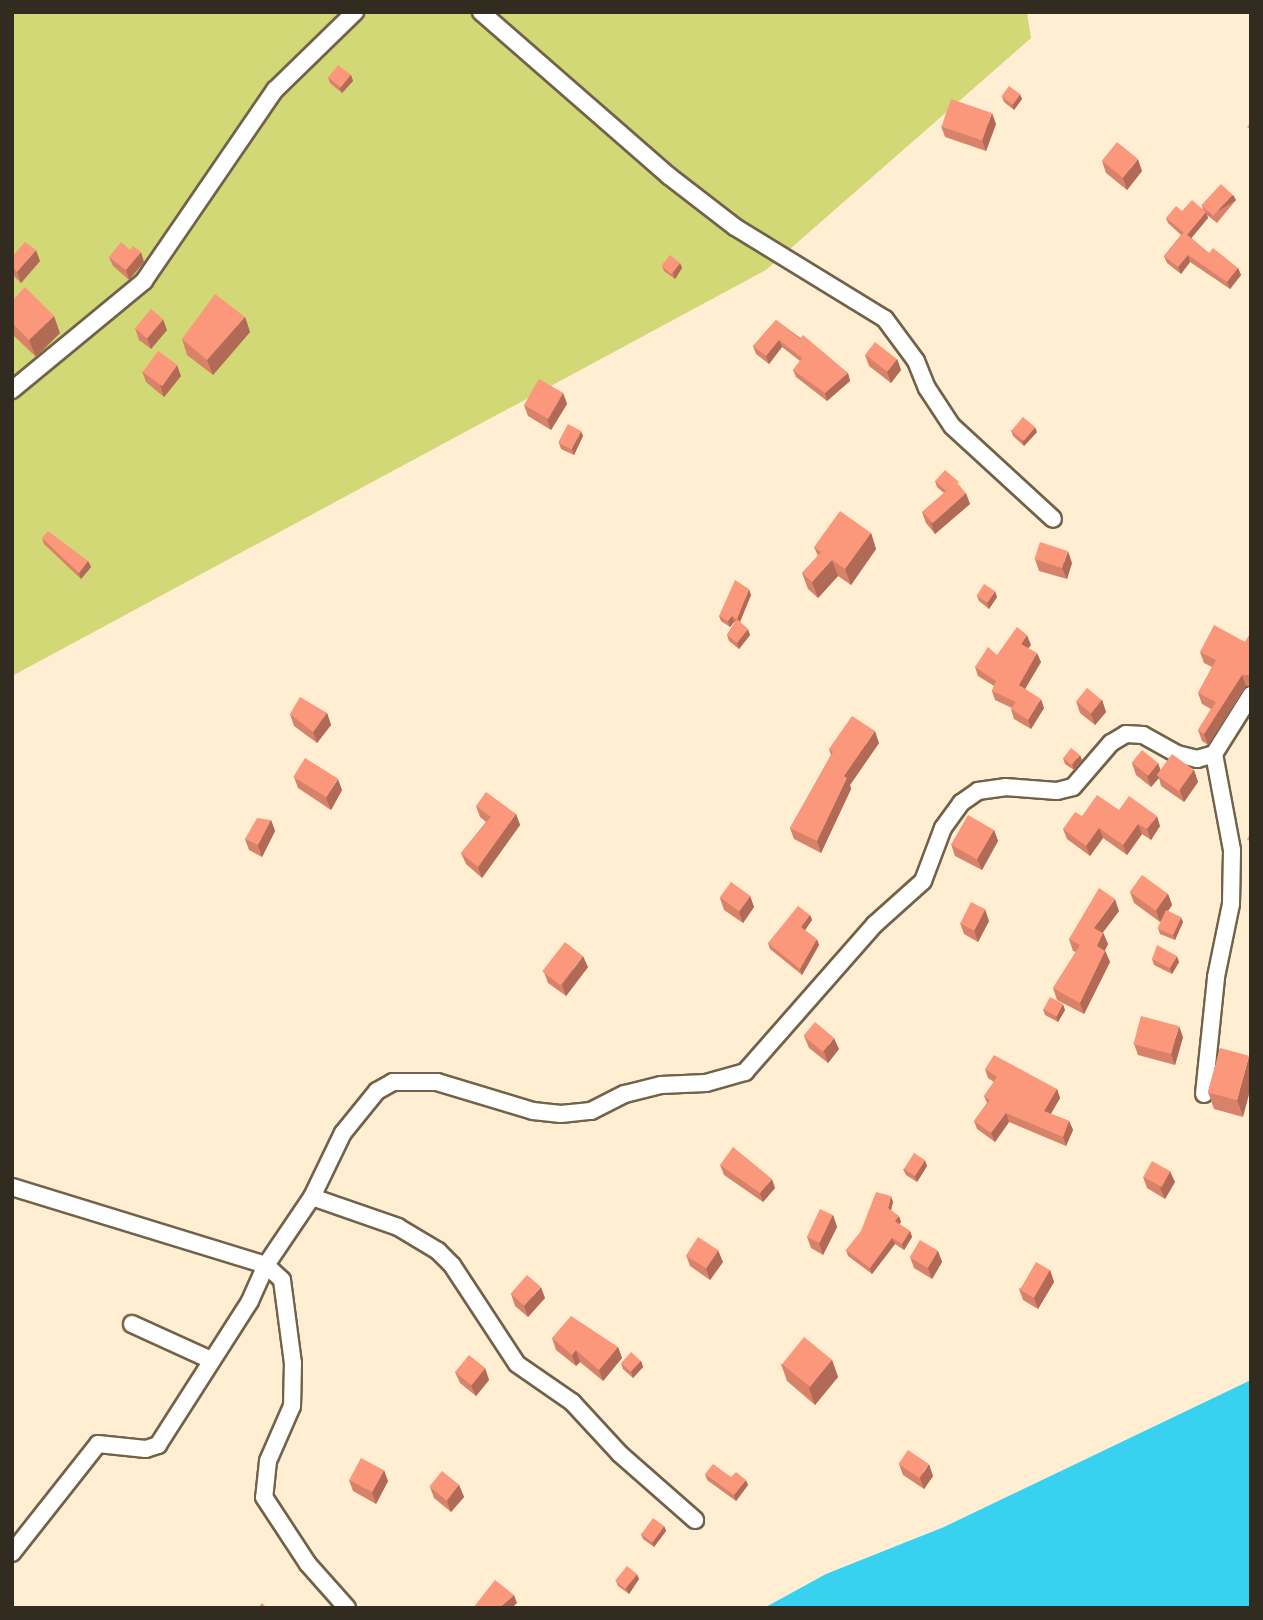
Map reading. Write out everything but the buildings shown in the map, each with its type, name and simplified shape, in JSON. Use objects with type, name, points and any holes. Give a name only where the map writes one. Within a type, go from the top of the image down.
[{"type":"street","points":[[12,390],[144,281],[275,90],[355,12]]},
{"type":"street","points":[[481,12],[669,176],[735,227],[885,319],[916,360],[927,388],[952,426],[1053,519]]},
{"type":"street","points":[[12,1553],[98,1444],[146,1449],[158,1445],[250,1301],[266,1265],[312,1197],[343,1133],[377,1091],[393,1082],[437,1082],[533,1111],[561,1114],[590,1111],[625,1094],[661,1085],[706,1083],[745,1072],[874,925],[923,881],[943,828],[961,803],[978,791],[1073,787],[1111,743],[1126,734],[1143,735],[1177,754],[1197,759],[1214,754],[1243,726],[1251,695]]},
{"type":"street","points":[[1204,1094],[1216,977],[1231,904],[1232,849],[1214,754]]},
{"type":"street","points":[[12,1187],[266,1265],[282,1280],[293,1363],[292,1406],[268,1461],[264,1497],[308,1564],[347,1608]]},
{"type":"street","points":[[312,1197],[398,1227],[438,1251],[517,1364],[572,1402],[620,1454],[695,1520]]},
{"type":"street","points":[[132,1324],[211,1360]]},
{"type":"green space","points":[[12,12],[1027,12],[1031,38],[766,270],[12,676]]},
{"type":"water","points":[[1251,1380],[1251,1608],[764,1608],[826,1574],[944,1527]]}]
